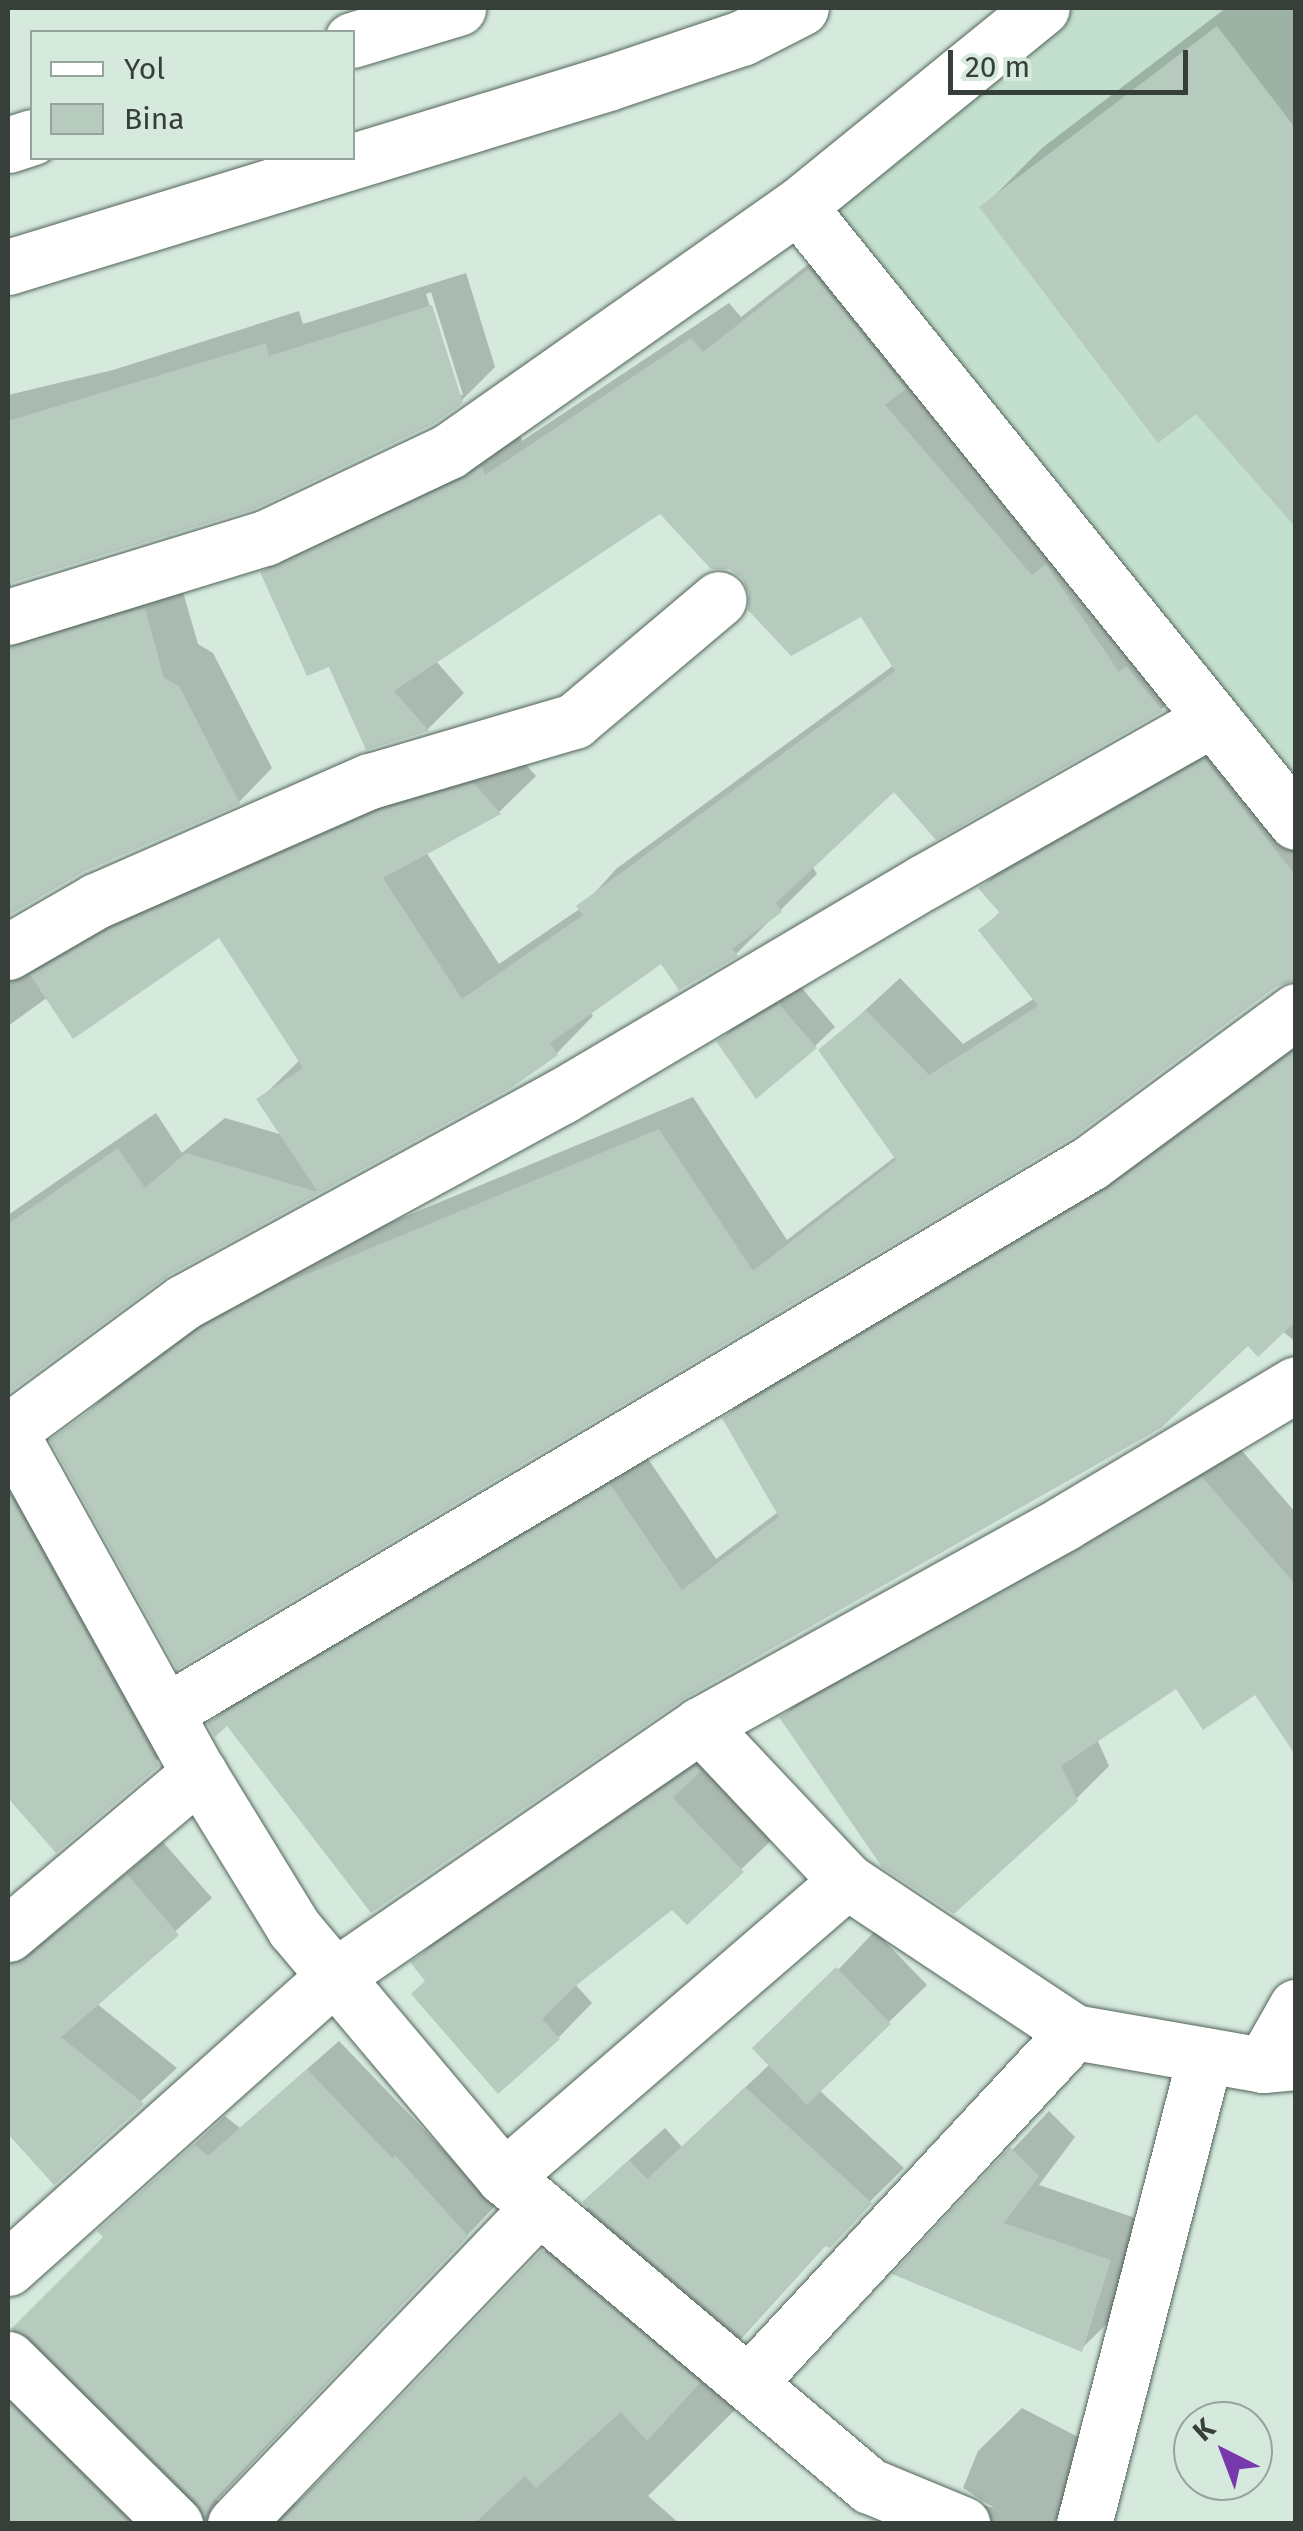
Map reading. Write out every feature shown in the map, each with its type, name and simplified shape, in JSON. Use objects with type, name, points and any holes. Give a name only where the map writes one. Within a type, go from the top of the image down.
[{"type":"street","points":[[355,39],[458,8]]},
{"type":"street","points":[[8,267],[608,83],[742,38],[801,8]]},
{"type":"street","points":[[8,617],[265,538],[449,451],[798,206],[1042,8]]},
{"type":"street","points":[[798,206],[1296,822]]},
{"type":"street","points":[[8,952],[96,901],[370,781],[574,721],[719,600]]},
{"type":"street","points":[[962,2524],[859,2505],[748,2383],[522,2192],[294,1928],[199,1773],[8,1430],[184,1302],[562,1096],[924,882],[1212,719]]},
{"type":"street","points":[[167,1710],[1090,1163],[1296,1012]]},
{"type":"street","points":[[8,2268],[335,1976],[700,1725],[1064,1522],[1296,1384]]},
{"type":"street","points":[[700,1725],[847,1881],[1074,2032],[1279,2063],[1296,2007]]},
{"type":"street","points":[[8,1934],[199,1773]]},
{"type":"street","points":[[235,2524],[522,2192],[847,1881]]},
{"type":"street","points":[[748,2383],[1074,2032]]},
{"type":"street","points":[[1084,2524],[1205,2054]]},
{"type":"street","points":[[8,2359],[175,2524]]},
{"type":"shaded area","points":[[1042,8],[1295,8],[1295,822],[798,206]]},
{"type":"building","points":[[1217,26],[1296,129],[1296,528],[1196,414],[1158,443],[979,207]]},
{"type":"building","points":[[809,269],[906,389],[885,405],[1032,575],[1046,564],[1119,672],[1126,666],[1163,711],[936,840],[894,792],[776,903],[782,912],[732,949],[738,956],[679,990],[661,964],[550,1043],[558,1055],[511,1088],[169,1275],[8,1393],[8,1224],[118,1148],[145,1188],[186,1153],[318,1192],[256,1099],[303,1068],[219,938],[73,1039],[30,975],[110,929],[381,810],[474,783],[501,814],[383,878],[462,999],[583,915],[576,906],[895,671],[861,617],[791,656],[748,610],[749,593],[742,578],[729,569],[711,569],[660,514],[394,691],[429,731],[366,750],[329,667],[307,676],[260,572],[462,479],[482,466],[485,475],[691,338],[703,352]]},
{"type":"building","points":[[432,305],[463,403],[433,424],[254,509],[8,584],[8,421],[266,343],[269,356]]},
{"type":"building","points":[[145,608],[164,678],[179,686],[240,804],[83,872],[8,916],[8,647]]},
{"type":"building","points":[[1204,759],[1296,876],[1296,980],[1277,986],[1073,1137],[177,1669],[50,1440],[201,1328],[274,1288],[659,1129],[753,1271],[896,1160],[818,1050],[866,1010],[929,1075],[1038,1006],[978,930],[1000,913],[978,888]]},
{"type":"building","points":[[779,1004],[817,1048],[756,1099],[716,1041]]},
{"type":"building","points":[[1296,1050],[1296,1321],[1258,1357],[1248,1346],[1161,1428],[685,1698],[371,1913],[227,1726],[215,1737],[207,1723],[610,1484],[682,1590],[779,1517],[722,1418],[1106,1190]]},
{"type":"building","points":[[1202,1477],[1296,1585],[1296,1756],[1255,1695],[1203,1730],[1176,1689],[1061,1766],[1078,1801],[954,1914],[882,1867],[779,1717]]},
{"type":"building","points":[[8,1492],[159,1766],[56,1853],[8,1798]]},
{"type":"building","points":[[696,1766],[701,1771],[673,1798],[744,1872],[687,1925],[672,1910],[578,1984],[542,2019],[560,2039],[498,2094],[411,1994],[425,1981],[410,1962]]},
{"type":"building","points":[[127,1874],[179,1935],[61,2037],[144,2104],[54,2185],[8,2134],[8,1964],[28,1958]]},
{"type":"building","points":[[836,1967],[891,2024],[807,2105],[752,2048]]},
{"type":"building","points":[[307,2069],[392,2158],[395,2155],[468,2236],[212,2502],[205,2516],[197,2502],[30,2337],[11,2329],[103,2237],[97,2231],[194,2144],[208,2156]]},
{"type":"building","points":[[745,2087],[872,2203],[830,2248],[825,2246],[742,2337],[582,2202],[629,2160],[647,2179]]},
{"type":"building","points":[[1010,2147],[1039,2176],[1004,2223],[1111,2260],[1082,2352],[892,2274]]},
{"type":"building","points":[[542,2250],[700,2383],[647,2441],[621,2412],[536,2488],[525,2476],[474,2524],[279,2524]]},
{"type":"building","points":[[8,2402],[130,2524],[8,2524]]}]
